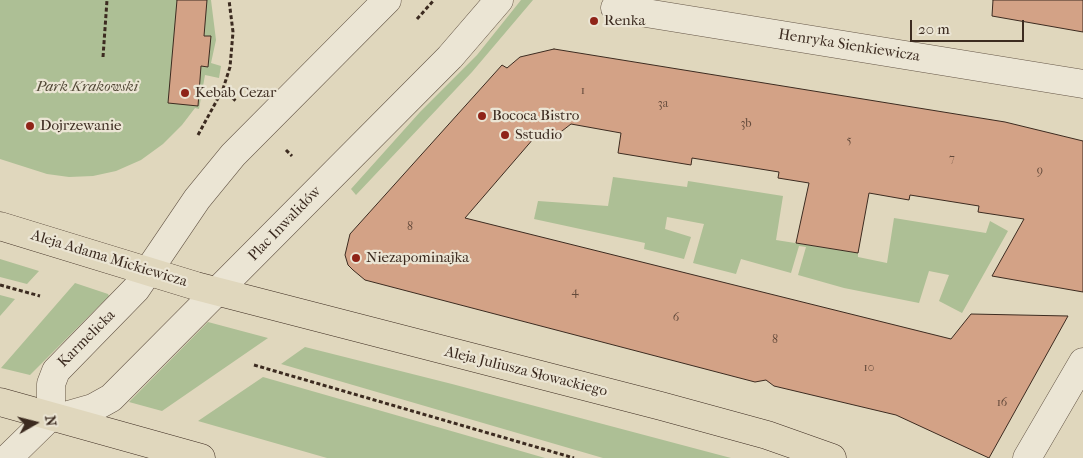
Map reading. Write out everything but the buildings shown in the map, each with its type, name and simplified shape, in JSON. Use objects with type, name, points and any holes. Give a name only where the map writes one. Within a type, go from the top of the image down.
[{"type":"main road","name":"Aleja Adama Mickiewicza","points":[[0,226],[219,292]]},
{"type":"main road","name":"Aleja Juliusza Słowackiego","points":[[219,292],[661,406],[767,435],[832,458]]},
{"type":"main road","points":[[0,402],[201,458]]},
{"type":"street","points":[[149,272],[197,199],[233,155],[387,0]]},
{"type":"street","name":"Plac Inwalidów","points":[[51,416],[65,416],[93,408],[111,398],[219,292],[450,57],[499,0]]},
{"type":"street","name":"Henryka Sienkiewicza","points":[[615,8],[1083,84]]},
{"type":"street","name":"Karmelicka","points":[[51,416],[51,384],[56,371],[129,297],[149,272]]},
{"type":"street","points":[[1027,458],[1083,362]]},
{"type":"street","points":[[8,458],[51,416]]},
{"type":"path","points":[[103,57],[107,0]]},
{"type":"path","points":[[198,135],[223,89],[230,67],[233,49],[229,0]]},
{"type":"path","points":[[223,89],[238,103]]},
{"type":"path","points":[[0,285],[40,296]]},
{"type":"path","points":[[254,365],[574,458]]},
{"type":"green space","name":"Park Krakowski","points":[[0,0],[211,0],[216,40],[211,63],[221,66],[219,78],[205,75],[199,109],[195,108],[182,125],[163,144],[141,160],[116,171],[93,176],[69,177],[47,174],[0,159]]},
{"type":"green space","points":[[521,0],[533,0],[472,72],[356,195],[351,189],[420,112],[477,55]]},
{"type":"green space","points":[[613,177],[687,187],[688,181],[783,196],[776,240],[858,253],[858,257],[887,263],[894,218],[986,233],[990,221],[1008,231],[962,313],[939,301],[949,275],[929,271],[919,303],[844,288],[798,275],[806,247],[799,246],[791,273],[741,259],[736,274],[693,263],[704,224],[667,217],[665,229],[691,237],[684,259],[644,249],[645,243],[534,219],[538,201],[608,206]]},
{"type":"green space","points":[[0,259],[39,271],[27,284],[0,277]]},
{"type":"green space","points":[[75,283],[108,294],[109,296],[30,375],[1,368]]},
{"type":"green space","points":[[0,295],[15,299],[0,316]]},
{"type":"green space","points":[[208,322],[268,338],[162,411],[129,402]]},
{"type":"green space","points":[[305,347],[731,458],[603,458],[281,364]]},
{"type":"green space","points":[[263,377],[545,458],[327,458],[198,421]]},
{"type":"place","name":"Renka","points":[[594,21]]},
{"type":"place","name":"Kebab Cezar","points":[[185,93]]},
{"type":"place","name":"Bococa Bistro","points":[[482,116]]},
{"type":"place","name":"Dojrzewanie","points":[[30,126]]},
{"type":"place","name":"Sstudio","points":[[505,135]]},
{"type":"place","name":"Niezapominajka","points":[[356,258]]}]
